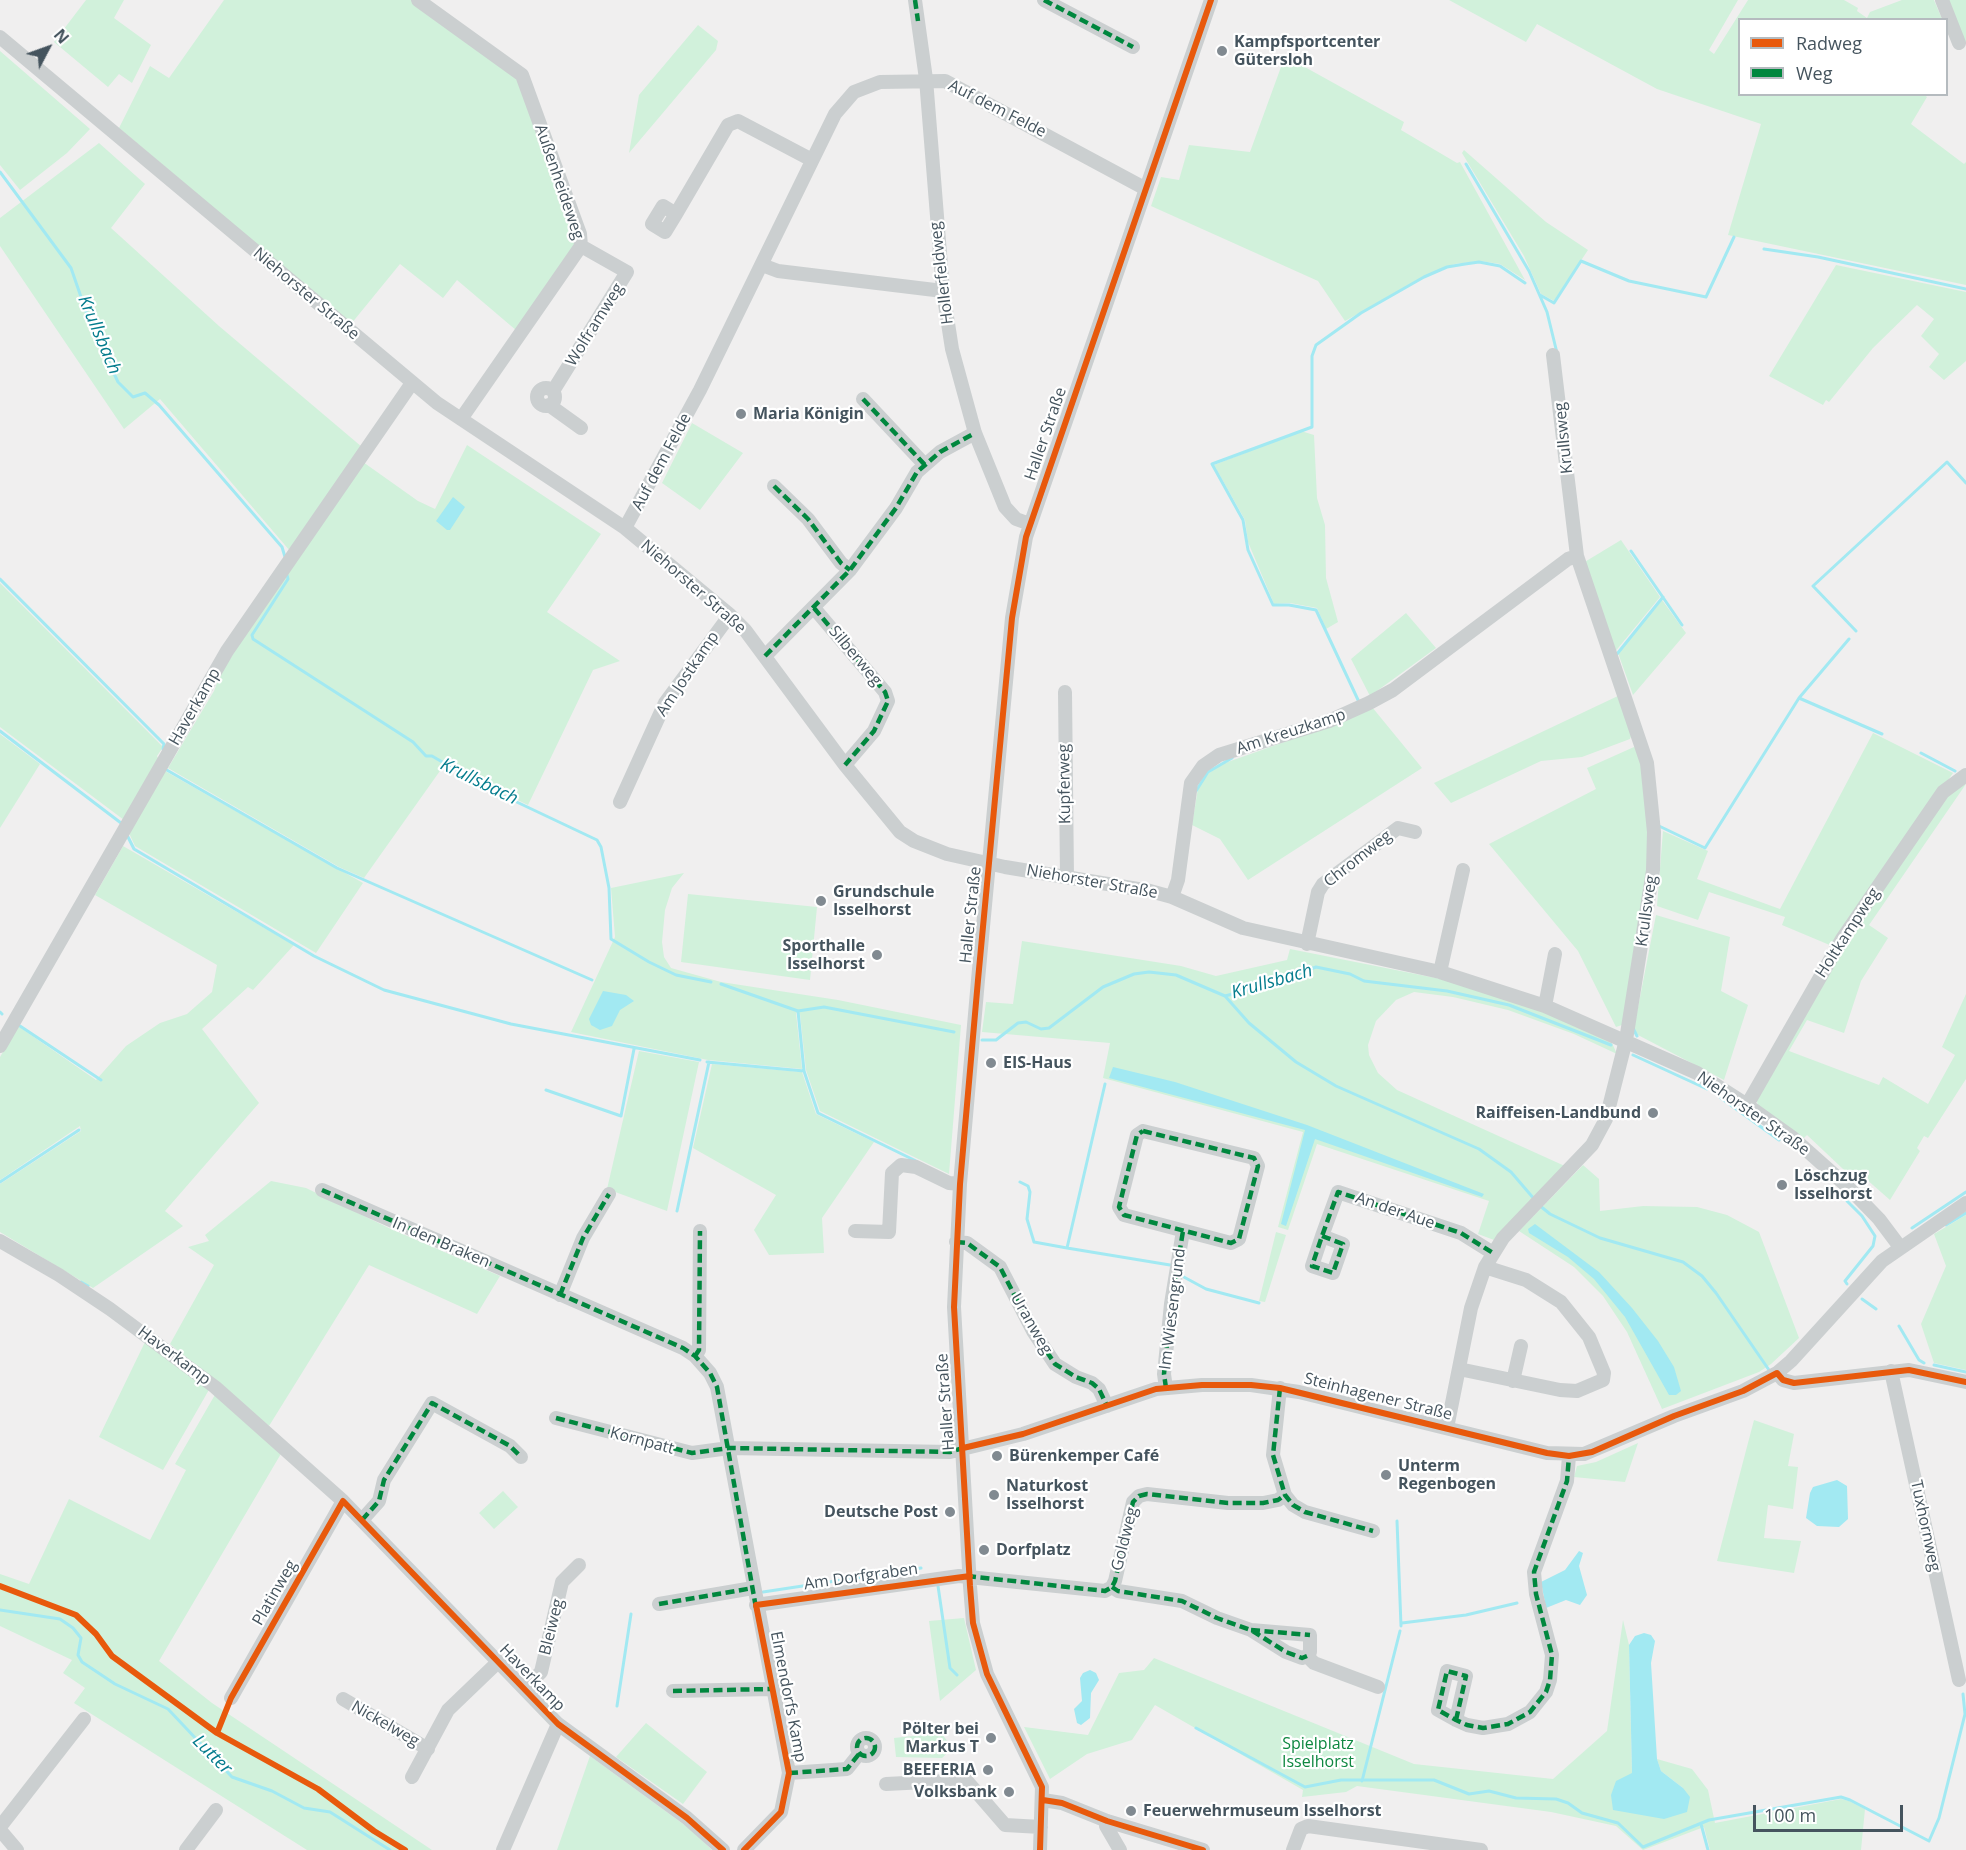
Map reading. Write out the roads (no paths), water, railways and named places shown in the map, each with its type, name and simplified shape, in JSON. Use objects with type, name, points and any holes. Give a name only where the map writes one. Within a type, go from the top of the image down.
[{"type":"street","name":"Außenheideweg","points":[[418,0],[522,75],[580,234],[581,246],[461,419]]},
{"type":"street","name":"Hollerfeldweg","points":[[915,0],[926,79],[943,291],[952,350],[975,433],[1005,507],[1017,519],[1029,524]]},
{"type":"street","points":[[1044,0],[1133,46]]},
{"type":"street","name":"Haller Straße","points":[[1040,1850],[1043,1800],[1038,1775],[991,1681],[973,1623],[954,1307],[960,1184],[989,863],[1014,597],[1029,524],[1211,0]]},
{"type":"street","points":[[1942,0],[1959,43]]},
{"type":"street","name":"Niehorster Straße","points":[[0,37],[412,383],[461,419],[560,482],[625,528],[730,615],[765,656],[845,765],[900,832],[914,841],[947,854],[989,863],[1150,891],[1172,897],[1242,928],[1440,972],[1545,1006],[1697,1073],[1746,1105],[1793,1138],[1848,1186],[1879,1219],[1900,1247]]},
{"type":"street","name":"Auf dem Felde","points":[[625,528],[684,421],[835,114],[854,92],[880,82],[926,79],[945,81],[1146,189]]},
{"type":"street","points":[[676,214],[728,125],[738,121],[812,160]]},
{"type":"street","name":"Wolframweg","points":[[581,246],[627,272],[552,391],[547,388],[538,395],[543,405],[549,405],[581,428]]},
{"type":"street","points":[[762,265],[778,271],[943,291]]},
{"type":"street","name":"Krullsweg","points":[[1447,1428],[1471,1308],[1485,1267],[1503,1238],[1592,1145],[1606,1119],[1626,1040],[1653,870],[1652,809],[1647,763],[1577,556],[1553,355]]},
{"type":"street","name":"Haverkamp","points":[[0,1046],[227,651],[412,383]]},
{"type":"street","points":[[863,399],[925,465]]},
{"type":"street","points":[[765,656],[850,570],[868,548],[918,472],[940,452],[975,433]]},
{"type":"street","points":[[774,486],[808,519],[850,570]]},
{"type":"street","name":"Am Kreuzkamp","points":[[1172,897],[1178,880],[1189,791],[1191,783],[1203,766],[1219,755],[1329,722],[1377,699],[1568,559],[1577,556]]},
{"type":"street","name":"Silberweg","points":[[814,608],[885,692],[888,701],[874,731],[845,765]]},
{"type":"street","name":"Am Jostkamp","points":[[620,802],[664,703],[730,615]]},
{"type":"street","name":"Kupferweg","points":[[1065,692],[1067,878]]},
{"type":"street","name":"Holtkampweg","points":[[1746,1105],[1842,939],[1943,792],[1966,775]]},
{"type":"street","name":"Chromweg","points":[[1308,944],[1318,892],[1323,884],[1398,828],[1415,832]]},
{"type":"street","points":[[1440,972],[1463,870]]},
{"type":"street","points":[[1545,1006],[1555,954]]},
{"type":"street","name":"Im Wiesengrund","points":[[1143,1131],[1254,1158],[1258,1166],[1239,1239],[1231,1243],[1183,1231],[1124,1215],[1119,1207],[1137,1135],[1143,1131]]},
{"type":"street","points":[[855,1231],[889,1232],[892,1173],[901,1165],[916,1167],[949,1183],[960,1184]]},
{"type":"street","name":"In den Braken","points":[[322,1190],[683,1348],[695,1356],[710,1373],[717,1387],[756,1605]]},
{"type":"street","name":"An der Aue","points":[[1322,1236],[1338,1192],[1461,1233],[1493,1252]]},
{"type":"street","points":[[560,1295],[583,1238],[609,1194]]},
{"type":"street","name":"Steinhagener Straße","points":[[963,1448],[1023,1434],[1166,1388],[1251,1385],[1280,1388],[1547,1453],[1569,1456],[1592,1452],[1674,1416],[1743,1391],[1777,1373],[1791,1361],[1868,1275],[1900,1247],[1966,1203]]},
{"type":"street","points":[[695,1356],[699,1350],[700,1231]]},
{"type":"street","name":"Im Wiesengrund","points":[[1166,1388],[1164,1374],[1171,1304],[1183,1231]]},
{"type":"street","name":"Haverkamp","points":[[0,1241],[59,1275],[164,1347],[223,1394],[343,1501],[558,1724],[679,1812],[723,1850]]},
{"type":"street","name":"Uranweg","points":[[956,1242],[968,1243],[1000,1267],[1032,1331],[1055,1364],[1076,1377],[1092,1383],[1099,1389],[1107,1406]]},
{"type":"street","points":[[1460,1369],[1513,1381],[1577,1390],[1604,1380],[1604,1373],[1589,1337],[1561,1302],[1526,1280],[1485,1267]]},
{"type":"street","points":[[1513,1381],[1521,1346]]},
{"type":"street","points":[[1777,1373],[1783,1380],[1794,1383],[1891,1371],[1929,1373],[1966,1382]]},
{"type":"street","name":"Tuxhornweg","points":[[1891,1371],[1959,1680]]},
{"type":"street","points":[[1280,1388],[1273,1455],[1285,1495],[1293,1505],[1305,1512],[1373,1531]]},
{"type":"street","points":[[362,1520],[379,1501],[384,1480],[432,1403],[510,1446],[521,1457]]},
{"type":"street","name":"Kornpatt","points":[[556,1418],[679,1451],[714,1452],[729,1448]]},
{"type":"street","points":[[729,1448],[918,1452],[950,1452],[963,1448]]},
{"type":"street","points":[[1456,1720],[1483,1728],[1508,1724],[1530,1713],[1546,1692],[1550,1680],[1552,1655],[1536,1594],[1534,1572],[1567,1481],[1569,1456]]},
{"type":"street","name":"Goldweg","points":[[970,1576],[1105,1591],[1112,1587],[1133,1503],[1139,1496],[1147,1494],[1228,1503],[1263,1503],[1278,1500],[1285,1495]]},
{"type":"street","name":"Platinweg","points":[[231,1698],[343,1501]]},
{"type":"street","name":"Bleiweg","points":[[525,1688],[541,1672],[562,1582],[579,1565]]},
{"type":"street","name":"Am Dorfgraben","points":[[756,1605],[970,1576]]},
{"type":"street","points":[[1112,1587],[1118,1591],[1182,1601],[1217,1618],[1251,1630],[1286,1652],[1302,1658],[1310,1652],[1310,1635],[1251,1630]]},
{"type":"street","points":[[659,1604],[753,1588]]},
{"type":"street","name":"Elmendorfs Kamp","points":[[744,1850],[781,1812],[789,1773],[756,1605]]},
{"type":"street","points":[[1307,1656],[1314,1664],[1378,1687]]},
{"type":"street","name":"Nickelweg","points":[[412,1777],[448,1710],[498,1662]]},
{"type":"street","name":"Elmendorfs Kamp","points":[[673,1691],[771,1689]]},
{"type":"street","name":"Nickelweg","points":[[343,1699],[428,1749]]},
{"type":"street","points":[[17,1850],[0,1829],[84,1719]]},
{"type":"street","name":"Haverkamp","points":[[503,1850],[558,1724]]},
{"type":"street","points":[[789,1773],[847,1769],[859,1754]]},
{"type":"street","points":[[886,1784],[966,1780],[1005,1825],[1041,1827]]},
{"type":"street","points":[[1043,1800],[1062,1803],[1107,1821],[1203,1850]]},
{"type":"street","points":[[186,1850],[216,1810]]},
{"type":"street","points":[[1107,1821],[1106,1826],[1120,1850]]},
{"type":"street","points":[[1293,1850],[1300,1829],[1308,1826],[1481,1850]]},
{"type":"water","points":[[453,497],[465,507],[450,530],[447,530],[436,521]]},
{"type":"water","points":[[603,991],[626,995],[634,1001],[620,1010],[612,1026],[600,1030],[591,1025],[589,1019]]},
{"type":"water","points":[[1113,1067],[1175,1082],[1307,1125],[1484,1194],[1482,1197],[1315,1139],[1286,1226],[1281,1224],[1305,1130],[1109,1078]]},
{"type":"water","points":[[1535,1224],[1599,1272],[1632,1308],[1658,1341],[1674,1367],[1681,1391],[1676,1395],[1669,1395],[1625,1317],[1594,1279],[1568,1257],[1529,1233],[1528,1229]]},
{"type":"water","points":[[1837,1480],[1847,1486],[1848,1519],[1839,1527],[1817,1526],[1806,1518],[1810,1493],[1813,1487]]},
{"type":"water","points":[[1579,1551],[1583,1553],[1579,1566],[1587,1595],[1580,1605],[1566,1600],[1546,1608],[1541,1582],[1565,1570]]},
{"type":"water","points":[[1644,1633],[1651,1635],[1655,1641],[1651,1663],[1657,1759],[1661,1771],[1683,1788],[1690,1797],[1687,1812],[1664,1819],[1613,1810],[1611,1795],[1616,1781],[1632,1773],[1629,1645],[1635,1636]]},
{"type":"water","points":[[1090,1670],[1096,1673],[1099,1680],[1091,1693],[1090,1718],[1081,1725],[1077,1723],[1074,1709],[1082,1701],[1080,1678],[1083,1673]]},
{"type":"waterway","points":[[1466,164],[1529,271],[1547,312],[1557,353]]},
{"type":"waterway","name":"Krullsbach","points":[[0,172],[71,268],[89,320],[118,382],[133,397],[145,393],[159,405],[282,547],[285,557]]},
{"type":"waterway","points":[[1540,295],[1554,303],[1581,261],[1629,281],[1706,297],[1734,237]]},
{"type":"waterway","points":[[1764,249],[1818,257],[1966,289]]},
{"type":"waterway","points":[[1359,702],[1316,610],[1289,605],[1273,605],[1248,550],[1243,520],[1212,464],[1312,427],[1312,356],[1316,345],[1361,313],[1424,277],[1447,267],[1479,262],[1500,266],[1525,283]]},
{"type":"waterway","points":[[1856,631],[1813,586],[1947,462],[1966,483]]},
{"type":"waterway","points":[[1631,551],[1682,625]]},
{"type":"waterway","name":"Krullsbach","points":[[287,575],[288,579],[252,635],[253,639],[413,742],[426,756],[432,756],[485,787],[597,840],[601,847],[609,888],[611,939],[676,975],[711,982]]},
{"type":"waterway","points":[[0,579],[164,744],[163,749]]},
{"type":"waterway","points":[[1617,654],[1663,597]]},
{"type":"waterway","points":[[1659,826],[1705,848],[1799,698],[1849,639]]},
{"type":"waterway","points":[[1799,698],[1882,734]]},
{"type":"waterway","points":[[0,731],[121,823]]},
{"type":"waterway","points":[[1921,753],[1955,771]]},
{"type":"waterway","points":[[1196,791],[1208,772],[1232,758]]},
{"type":"waterway","points":[[165,769],[337,868],[592,980]]},
{"type":"waterway","points":[[128,837],[134,849],[314,956],[384,990],[511,1024],[700,1060]]},
{"type":"waterway","name":"Krullsbach","points":[[982,1040],[996,1040],[1018,1023],[1026,1022],[1041,1029],[1049,1028],[1103,987],[1134,974],[1149,972],[1176,975],[1225,996],[1267,985],[1316,967],[1350,974],[1364,981],[1447,991],[1509,1005],[1611,1045]]},
{"type":"waterway","name":"Krullsbach","points":[[721,984],[798,1011],[824,1007],[954,1032]]},
{"type":"waterway","points":[[1225,996],[1249,1023],[1296,1062],[1336,1086],[1479,1149],[1511,1172],[1535,1200]]},
{"type":"waterway","points":[[798,1011],[804,1071],[818,1113],[916,1161]]},
{"type":"waterway","points":[[20,1026],[101,1080]]},
{"type":"waterway","points":[[1633,1028],[1637,1036]]},
{"type":"waterway","points":[[546,1090],[621,1116],[634,1049]]},
{"type":"waterway","points":[[1633,1055],[1707,1089]]},
{"type":"waterway","points":[[707,1062],[804,1071]]},
{"type":"waterway","points":[[677,1211],[709,1062]]},
{"type":"waterway","points":[[1105,1084],[1067,1248],[1170,1265]]},
{"type":"waterway","points":[[1721,1098],[1779,1140]]},
{"type":"waterway","points":[[0,1182],[79,1130]]},
{"type":"waterway","points":[[1020,1182],[1028,1186],[1030,1192],[1027,1219],[1034,1242],[1067,1248]]},
{"type":"waterway","points":[[1838,1191],[1841,1194]]},
{"type":"waterway","points":[[1912,1228],[1966,1192]]},
{"type":"waterway","points":[[1847,1201],[1862,1216],[1875,1236],[1873,1246],[1845,1281],[1847,1284]]},
{"type":"waterway","points":[[1539,1205],[1550,1214],[1600,1238],[1683,1262],[1702,1276],[1716,1293],[1769,1370]]},
{"type":"waterway","points":[[1946,1225],[1966,1213]]},
{"type":"waterway","points":[[1182,1276],[1206,1289],[1259,1303]]},
{"type":"waterway","points":[[81,1282],[88,1286]]},
{"type":"waterway","points":[[1862,1299],[1876,1309]]},
{"type":"waterway","points":[[1899,1326],[1919,1360],[1924,1363]]},
{"type":"waterway","points":[[1934,1365],[1966,1372]]},
{"type":"waterway","points":[[1397,1521],[1401,1626]]},
{"type":"waterway","points":[[763,1592],[921,1568]]},
{"type":"waterway","points":[[938,1586],[950,1668],[957,1675]]},
{"type":"waterway","points":[[1402,1623],[1466,1615],[1517,1603]]},
{"type":"waterway","name":"Lutter","points":[[0,1610],[60,1619],[73,1628],[81,1638],[78,1655],[82,1662],[115,1684],[168,1709],[232,1777],[272,1791],[304,1808],[330,1812],[390,1850]]},
{"type":"waterway","points":[[617,1706],[631,1614]]},
{"type":"waterway","points":[[1362,1781],[1400,1631]]},
{"type":"waterway","points":[[1196,1728],[1305,1787],[1341,1780],[1434,1780],[1469,1794],[1489,1791],[1516,1798],[1556,1799],[1568,1803],[1582,1813],[1618,1823],[1643,1847],[1709,1820],[1841,1797],[1929,1841],[1939,1818],[1965,1714],[1963,1694]]},
{"type":"waterway","points":[[1701,1824],[1708,1850]]},
{"type":"place","name":"Kampfsportcenter Gütersloh","points":[[1222,51]]},
{"type":"place","name":"Maria Königin","points":[[741,414]]},
{"type":"place","name":"Grundschule Isselhorst","points":[[821,901]]},
{"type":"place","name":"Sporthalle Isselhorst","points":[[877,955]]},
{"type":"place","name":"EIS-Haus","points":[[991,1063]]},
{"type":"place","name":"Raiffeisen-Landbund","points":[[1653,1113]]},
{"type":"place","name":"Löschzug Isselhorst","points":[[1782,1185]]},
{"type":"place","name":"Bürenkemper Café","points":[[997,1456]]},
{"type":"place","name":"Unterm Regenbogen","points":[[1386,1475]]},
{"type":"place","name":"Naturkost Isselhorst","points":[[994,1495]]},
{"type":"place","name":"Deutsche Post","points":[[950,1512]]},
{"type":"place","name":"Dorfplatz","points":[[984,1550]]},
{"type":"place","name":"Pölter bei Markus T","points":[[991,1738]]},
{"type":"place","name":"BEEFERIA","points":[[988,1770]]},
{"type":"place","name":"Volksbank","points":[[1009,1792]]},
{"type":"place","name":"Feuerwehrmuseum Isselhorst","points":[[1131,1811]]},
{"type":"park label","name":"Spielplatz Isselhorst","points":[[1318,1753]]}]
